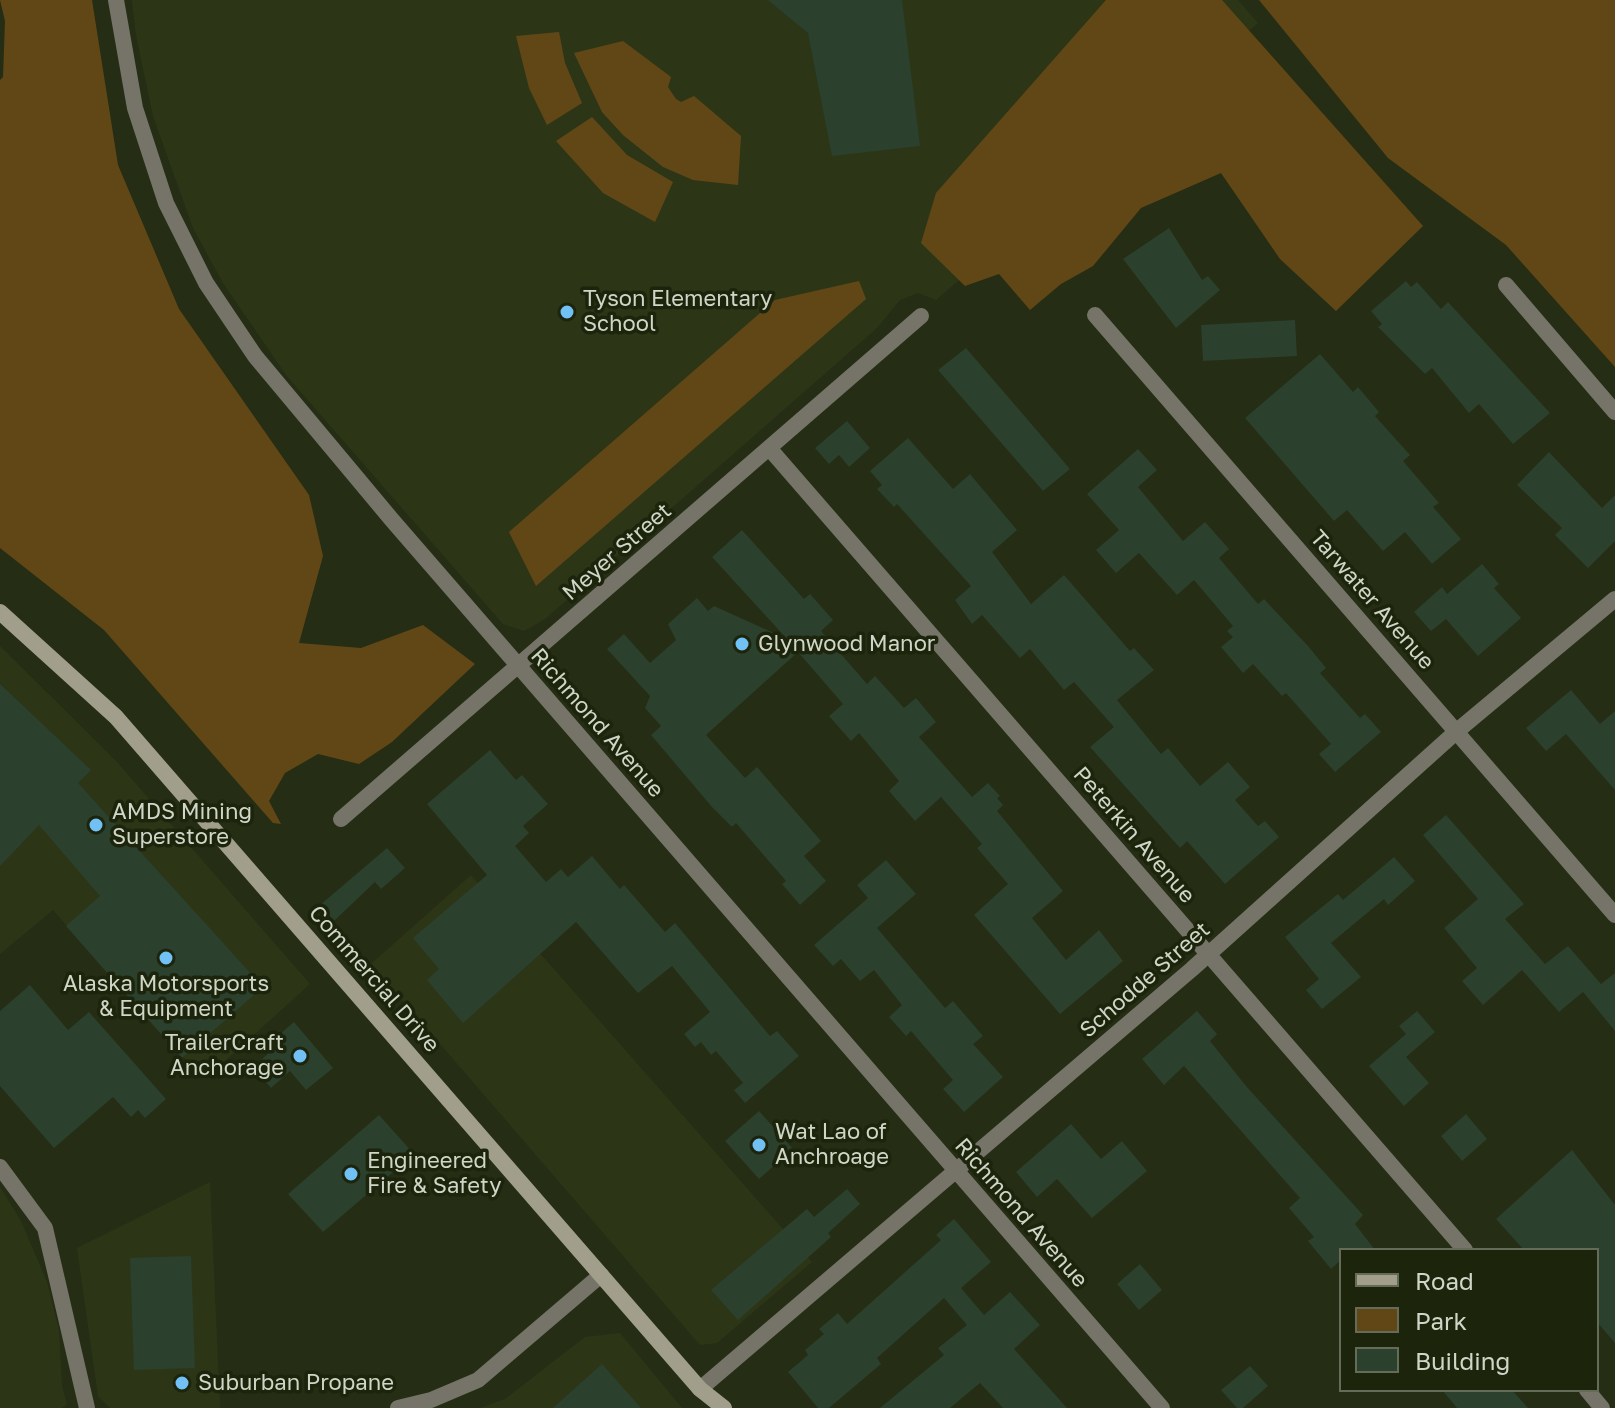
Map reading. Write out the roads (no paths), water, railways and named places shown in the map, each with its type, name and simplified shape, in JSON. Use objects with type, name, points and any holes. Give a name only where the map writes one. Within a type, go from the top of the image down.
[{"type":"main road","name":"Commercial Drive","points":[[0,612],[116,717],[700,1389],[724,1408]]},
{"type":"main road","name":"Commercial Drive","points":[[700,1389],[710,1408]]},
{"type":"street","name":"Richmond Avenue","points":[[116,0],[135,108],[166,203],[206,283],[255,356],[322,438],[1162,1408]]},
{"type":"street","points":[[1506,285],[1615,412]]},
{"type":"street","name":"Tarwater Avenue","points":[[1095,315],[1615,915]]},
{"type":"street","name":"Meyer Street","points":[[341,819],[921,316]]},
{"type":"street","name":"Peterkin Avenue","points":[[769,448],[1463,1248]]},
{"type":"street","name":"Schodde Street","points":[[700,1389],[1209,955],[1457,731],[1615,599]]},
{"type":"street","points":[[0,1167],[45,1228],[87,1408]]},
{"type":"street","points":[[398,1408],[431,1400],[478,1380],[601,1275]]},
{"type":"street","points":[[1589,1392],[1602,1408]]},
{"type":"place","name":"Tyson Elementary School","points":[[567,312]]},
{"type":"place","name":"Glynwood Manor","points":[[742,644]]},
{"type":"place","name":"AMDS Mining Superstore","points":[[96,825]]},
{"type":"place","name":"Alaska Motorsports & Equipment","points":[[166,958]]},
{"type":"place","name":"TrailerCraft Anchorage","points":[[300,1056]]},
{"type":"place","name":"Wat Lao of Anchroage","points":[[759,1145]]},
{"type":"place","name":"Engineered Fire & Safety","points":[[351,1174]]},
{"type":"place","name":"Suburban Propane","points":[[182,1383]]}]
